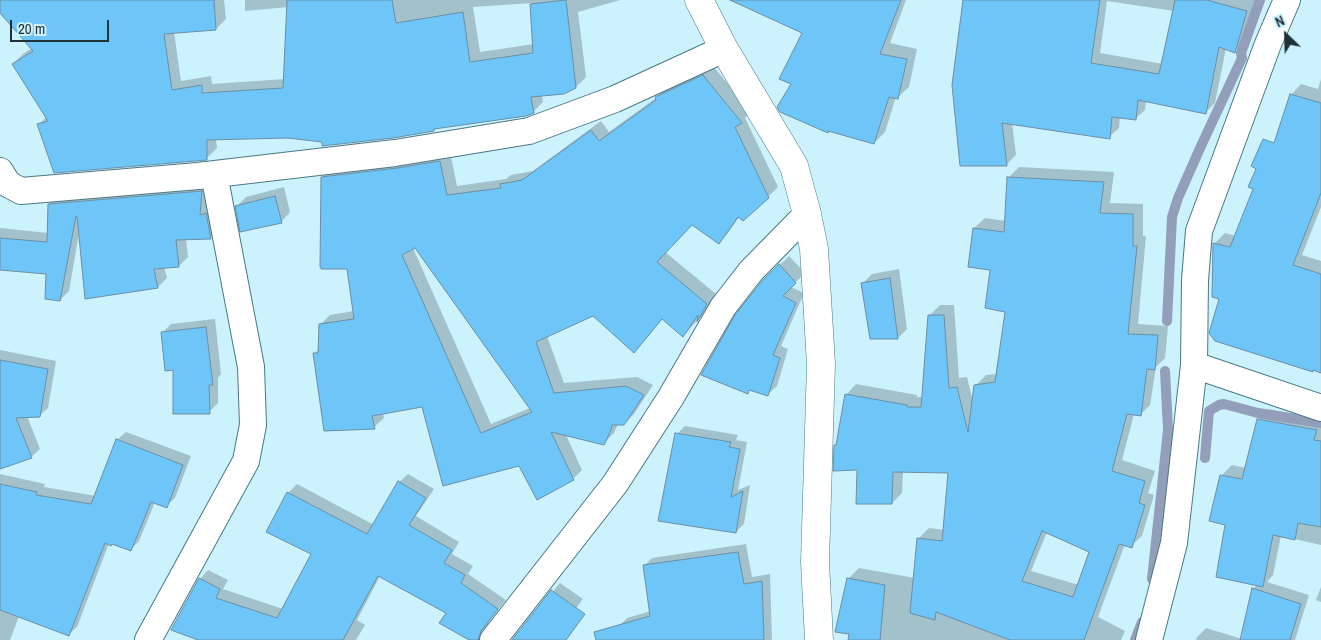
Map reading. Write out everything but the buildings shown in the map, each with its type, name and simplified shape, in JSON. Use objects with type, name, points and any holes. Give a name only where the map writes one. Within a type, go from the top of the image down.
[{"type":"main road","points":[[699,0],[724,49],[794,166],[814,249],[820,364],[815,562],[819,640]]},
{"type":"street","points":[[1149,640],[1174,543],[1194,365],[1195,280],[1199,231],[1268,44],[1287,0]]},
{"type":"street","points":[[0,171],[8,184],[21,190],[214,174],[396,153],[529,131],[615,99],[724,49]]},
{"type":"street","points":[[148,640],[246,460],[253,424],[252,366],[214,174]]},
{"type":"street","points":[[492,640],[616,484],[723,307],[751,271],[807,214]]},
{"type":"street","points":[[1194,365],[1321,408]]},
{"type":"waterway","points":[[1167,321],[1172,217],[1178,198],[1242,58],[1241,53],[1260,0]]},
{"type":"waterway","points":[[1152,579],[1168,430],[1165,371]]},
{"type":"waterway","points":[[1205,458],[1209,411],[1219,405],[1224,404],[1258,413],[1321,423]]},
{"type":"waterway","points":[[1135,640],[1142,622]]}]
